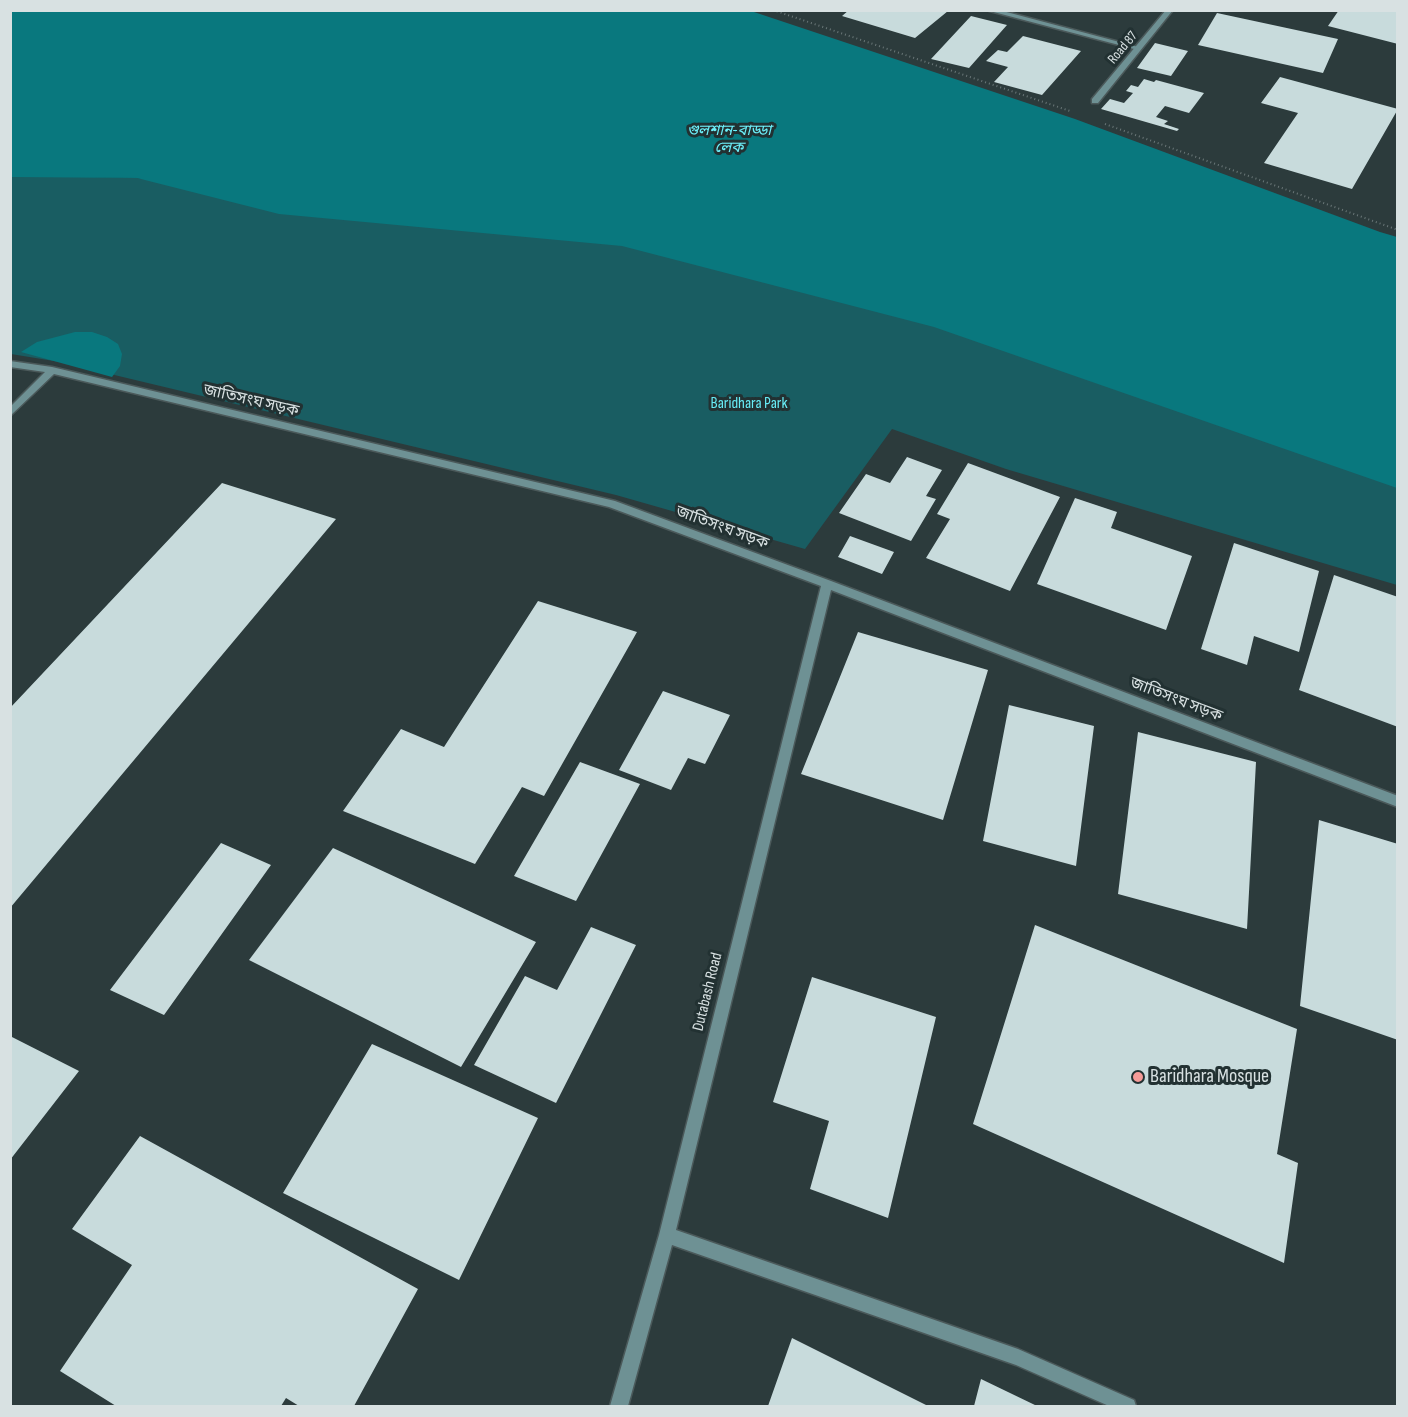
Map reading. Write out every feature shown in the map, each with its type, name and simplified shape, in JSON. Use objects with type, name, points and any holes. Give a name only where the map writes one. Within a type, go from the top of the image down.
[{"type":"street","points":[[989,10],[1138,48]]},
{"type":"street","name":"Road 87","points":[[1095,101],[1170,10]]},
{"type":"street","name":"জাতিসংঘ সড়ক","points":[[10,364],[52,370],[611,504],[1398,802]]},
{"type":"street","points":[[10,413],[52,370]]},
{"type":"street","name":"Dutabash Road","points":[[619,1407],[667,1235],[826,584]]},
{"type":"street","points":[[667,1235],[1018,1358],[1128,1407]]},
{"type":"green space","name":"Baridhara Park","points":[[10,175],[137,178],[616,240],[926,321],[1397,482],[1397,585],[1006,469],[892,429],[805,549],[616,495],[60,362],[11,354]]},
{"type":"water","name":"গুলশান-বাড্ডা লেক","points":[[11,10],[751,11],[1075,119],[1397,237],[1397,488],[934,327],[622,246],[279,214],[137,178],[11,177]]},
{"type":"water","points":[[75,332],[92,332],[118,344],[122,354],[120,366],[112,377],[21,352],[37,342]]},
{"type":"building","points":[[849,10],[948,11],[915,38],[842,16]]},
{"type":"building","points":[[1339,10],[1398,10],[1398,44],[1328,26]]},
{"type":"building","points":[[1217,13],[1338,39],[1323,73],[1198,45]]},
{"type":"building","points":[[971,16],[1007,25],[969,68],[931,59]]},
{"type":"building","points":[[1023,36],[1081,51],[1042,95],[994,82],[1008,67],[986,61],[998,50],[1007,52]]},
{"type":"building","points":[[1155,43],[1188,51],[1171,76],[1137,68]]},
{"type":"building","points":[[1280,77],[1398,109],[1352,189],[1264,163],[1298,113],[1261,103]]},
{"type":"building","points":[[1144,79],[1204,93],[1189,113],[1165,106],[1156,117],[1168,121],[1164,124],[1179,129],[1177,131],[1101,109],[1110,99],[1124,103],[1133,93],[1126,91],[1131,85],[1138,87]]},
{"type":"building","points":[[907,457],[942,470],[926,496],[936,499],[911,541],[839,513],[866,474],[890,483]]},
{"type":"building","points":[[968,463],[1060,497],[1010,591],[926,558],[950,519],[937,514]]},
{"type":"building","points":[[222,483],[336,519],[10,908],[10,708]]},
{"type":"building","points":[[1075,498],[1117,512],[1111,528],[1192,556],[1166,630],[1037,584]]},
{"type":"building","points":[[850,536],[894,552],[882,574],[838,557]]},
{"type":"building","points":[[1234,543],[1319,571],[1299,652],[1254,636],[1247,665],[1201,649]]},
{"type":"building","points":[[1334,575],[1398,597],[1398,727],[1299,690]]},
{"type":"building","points":[[538,601],[637,632],[544,796],[522,787],[475,864],[343,811],[401,729],[444,747]]},
{"type":"building","points":[[858,632],[988,670],[943,820],[801,774]]},
{"type":"building","points":[[663,691],[730,715],[705,764],[688,758],[671,790],[619,770]]},
{"type":"building","points":[[1009,705],[1094,726],[1076,866],[983,841]]},
{"type":"building","points":[[1138,732],[1256,762],[1247,929],[1118,894]]},
{"type":"building","points":[[580,762],[640,784],[576,901],[514,876]]},
{"type":"building","points":[[1319,820],[1398,844],[1398,1040],[1300,1006]]},
{"type":"building","points":[[221,843],[271,865],[164,1015],[110,990]]},
{"type":"building","points":[[333,848],[536,942],[461,1067],[249,960]]},
{"type":"building","name":"Baridhara Mosque","points":[[1035,925],[1297,1029],[1277,1154],[1298,1163],[1284,1263],[973,1124]]},
{"type":"building","points":[[591,927],[636,945],[556,1103],[474,1065],[525,976],[557,990]]},
{"type":"building","points":[[812,977],[936,1017],[888,1218],[810,1189],[829,1121],[773,1102]]},
{"type":"building","points":[[10,1036],[79,1071],[10,1160]]},
{"type":"building","points":[[372,1044],[538,1118],[459,1280],[283,1193]]},
{"type":"building","points":[[140,1136],[418,1289],[354,1406],[299,1406],[286,1398],[281,1406],[116,1406],[60,1371],[132,1265],[72,1229]]},
{"type":"building","points":[[792,1338],[928,1406],[768,1406]]},
{"type":"building","points":[[981,1379],[1037,1406],[974,1406]]},
{"type":"place","name":"Baridhara Mosque","points":[[1138,1077]]}]
